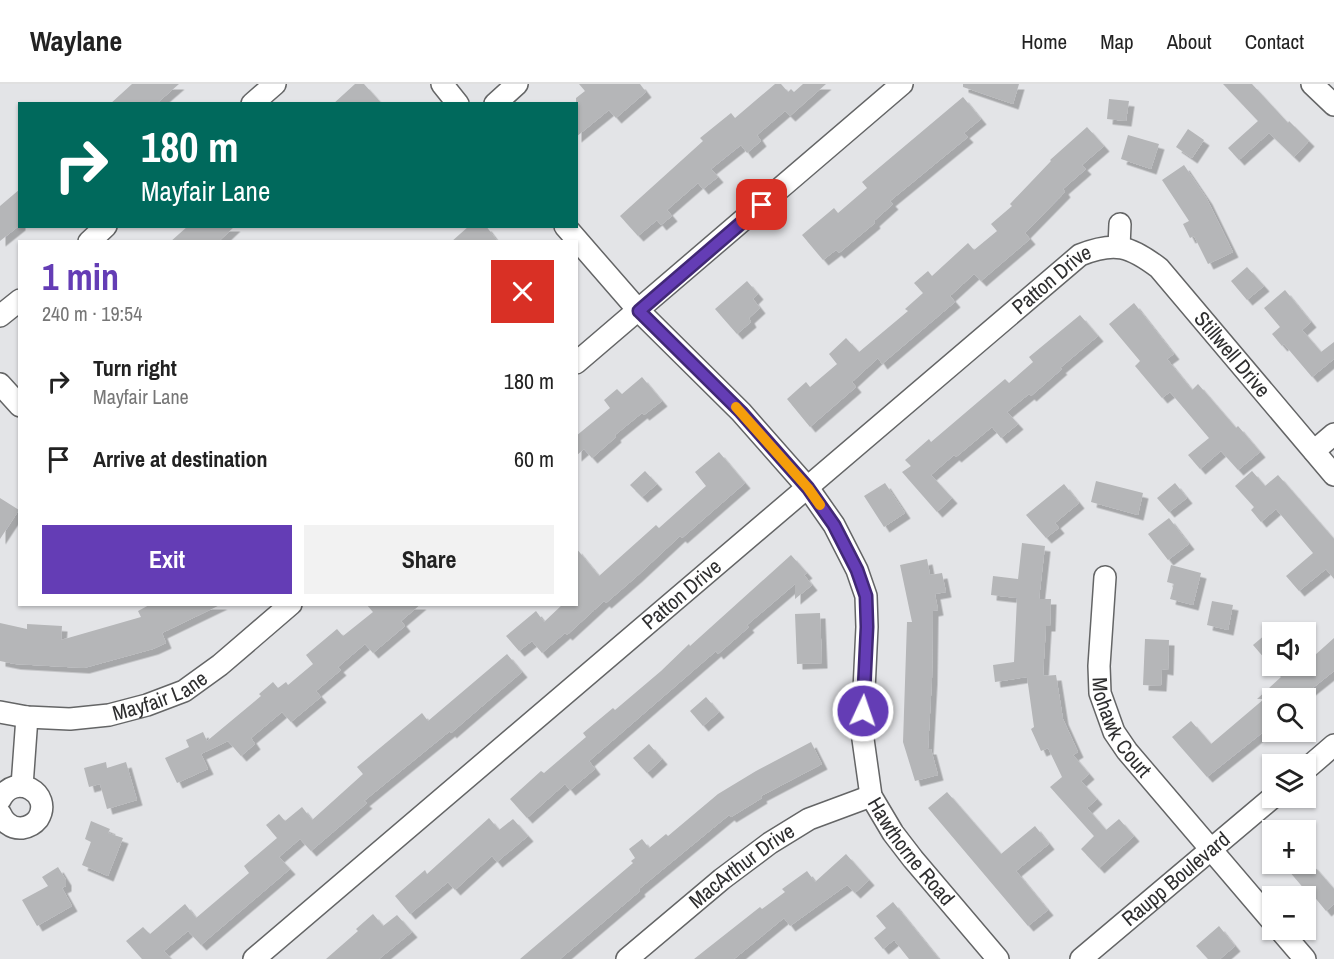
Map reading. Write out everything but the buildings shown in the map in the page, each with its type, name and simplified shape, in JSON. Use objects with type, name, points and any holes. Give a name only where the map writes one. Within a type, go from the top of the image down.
[{"type":"street","points":[[254,102],[275,84]]},
{"type":"street","points":[[442,84],[456,102]]},
{"type":"street","points":[[497,102],[517,84]]},
{"type":"street","points":[[578,361],[902,84]]},
{"type":"street","points":[[1312,84],[1334,105]]},
{"type":"street","points":[[1119,247],[1120,224]]},
{"type":"street","points":[[91,240],[104,228]]},
{"type":"street","name":"Hawthorne Road","points":[[567,228],[577,240]]},
{"type":"street","name":"Hawthorne Road","points":[[578,241],[639,311],[725,395],[808,488],[834,525],[857,570],[866,596],[867,627],[862,732],[871,796],[893,833],[913,859],[998,959]]},
{"type":"street","name":"Stillwell Drive","points":[[1119,247],[1140,254],[1159,268],[1334,475]]},
{"type":"street","name":"Patton Drive","points":[[254,959],[1080,255],[1098,248],[1119,247]]},
{"type":"street","points":[[0,316],[18,302]]},
{"type":"street","points":[[0,384],[18,404]]},
{"type":"street","points":[[1314,451],[1334,434]]},
{"type":"street","name":"Mohawk Court","points":[[1105,577],[1099,666],[1100,693],[1114,732],[1127,751],[1262,909]]},
{"type":"street","name":"Mayfair Lane","points":[[0,712],[27,717],[70,719],[109,715],[147,705],[184,691],[220,665],[289,606]]},
{"type":"street","points":[[22,786],[27,717]]},
{"type":"street","points":[[1316,761],[1334,745]]},
{"type":"street","points":[[0,800],[8,790],[22,786],[34,791],[41,802],[36,821],[31,825],[18,828],[5,822],[0,813]]},
{"type":"street","name":"MacArthur Drive","points":[[627,959],[722,879],[770,843],[809,819],[871,796]]},
{"type":"street","name":"Raupp Boulevard","points":[[1082,959],[1262,807]]},
{"type":"street","points":[[1289,940],[1305,959]]},
{"type":"slow traffic","points":[[736,407],[808,488],[820,505]]},
{"type":"route","points":[[762,205],[639,311],[741,412],[808,488],[834,525],[857,570],[866,596],[867,627],[863,711]]}]
